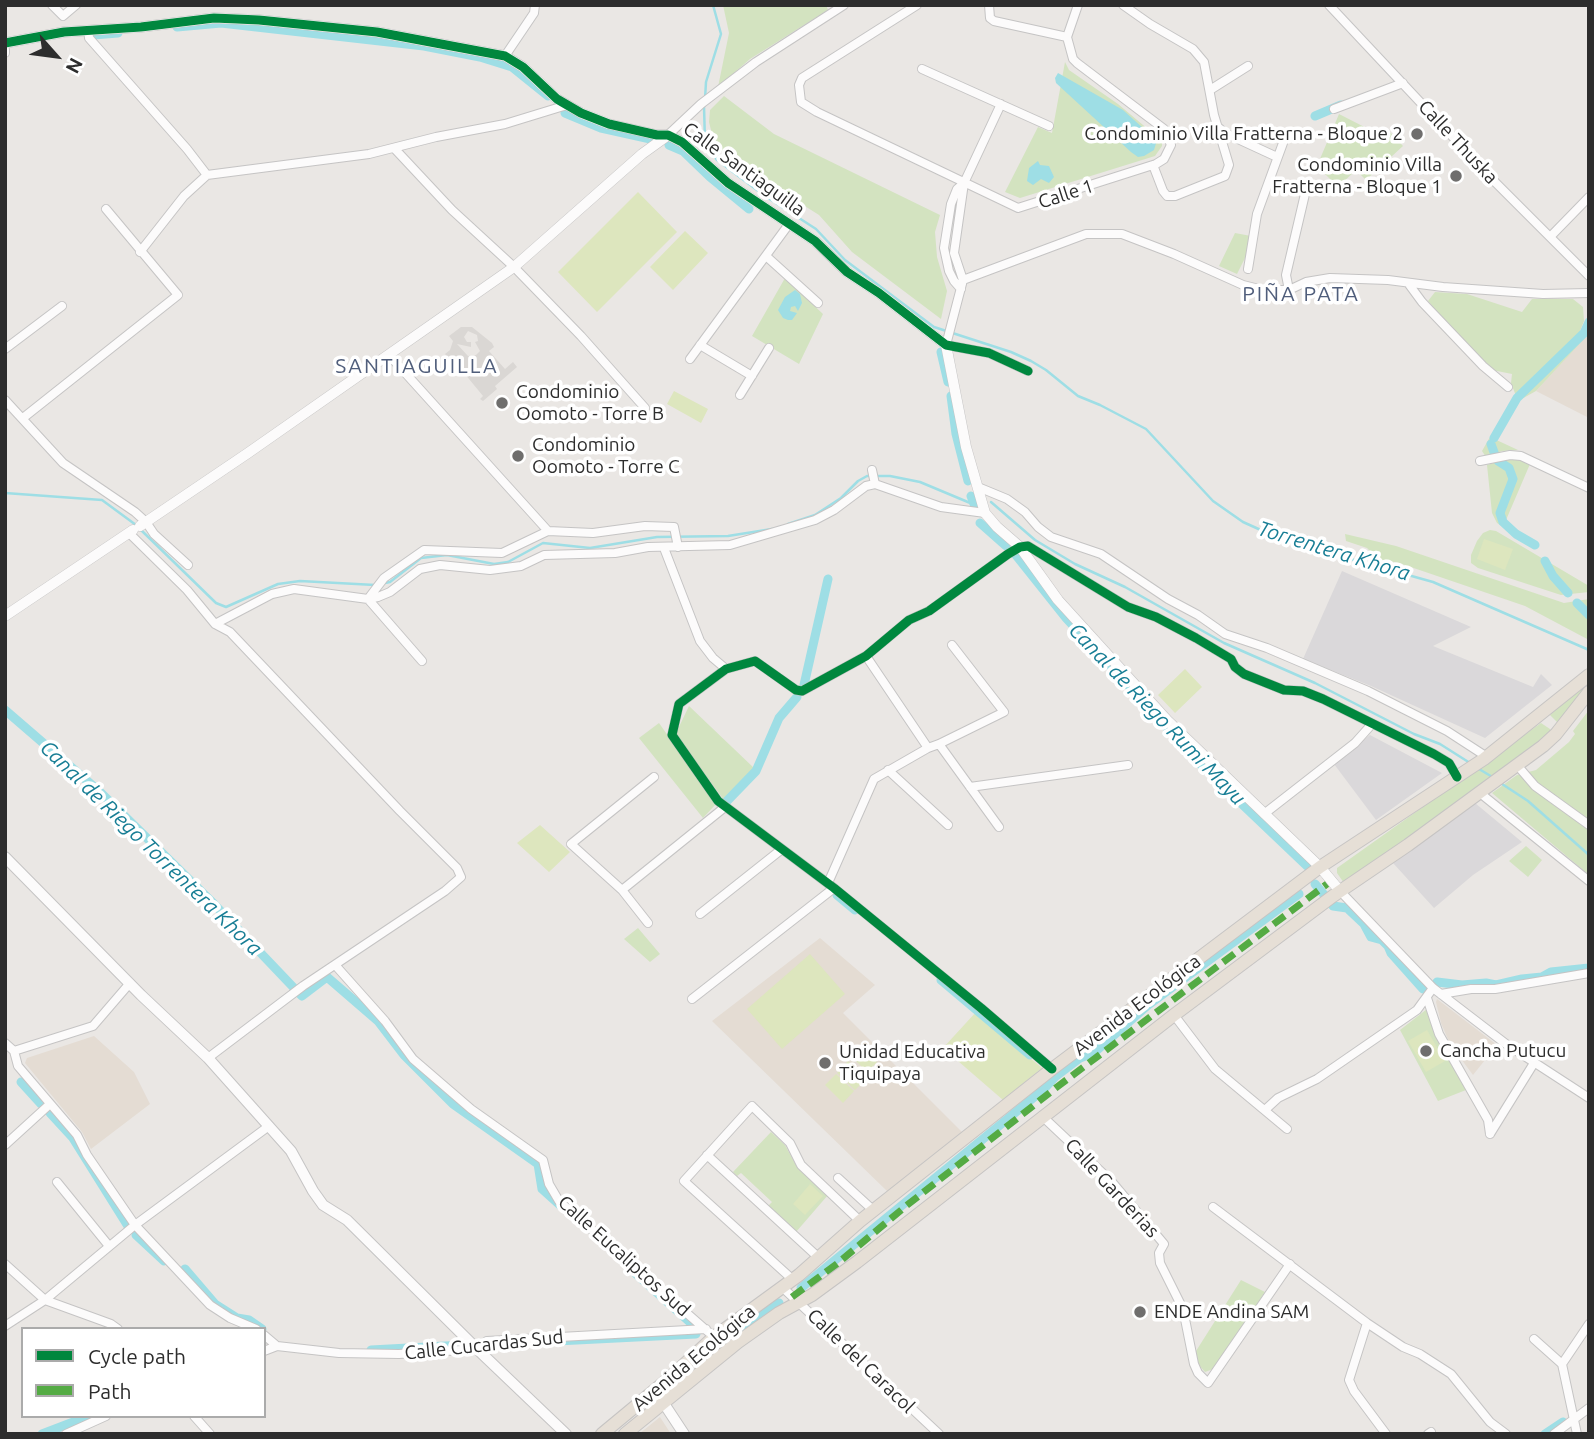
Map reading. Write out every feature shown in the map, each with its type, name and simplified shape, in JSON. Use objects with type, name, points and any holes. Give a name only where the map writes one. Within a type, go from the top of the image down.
[{"type":"main road","name":"Avenida Ecológica","points":[[603,1434],[655,1390],[710,1333],[787,1283],[860,1221],[1052,1069],[1320,867],[1486,758],[1589,675]]},
{"type":"main road","name":"Avenida Ecológica","points":[[625,1434],[738,1342],[857,1262],[1174,1015],[1340,891],[1506,774],[1556,734],[1589,692]]},
{"type":"main road","points":[[1541,715],[1551,721],[1556,734]]},
{"type":"main road","points":[[5,857],[130,984],[208,1058],[291,1152],[323,1205],[347,1220],[566,1434]]},
{"type":"main road","points":[[655,1390],[684,1434]]},
{"type":"street","points":[[52,5],[63,16],[64,32]]},
{"type":"street","points":[[63,16],[76,5]]},
{"type":"street","points":[[505,56],[534,13],[535,5]]},
{"type":"street","points":[[5,616],[390,355],[514,267],[701,104],[756,62],[844,5]]},
{"type":"street","name":"Calle 1","points":[[917,5],[802,78],[799,85],[801,102],[964,183],[1022,208],[1153,165]]},
{"type":"street","points":[[989,5],[990,18],[994,20],[1068,37]]},
{"type":"street","points":[[1078,5],[1068,37],[1073,59],[1164,129],[1169,136],[1171,145],[1168,153],[1164,159],[1153,165],[1167,196],[1175,196],[1225,176],[1228,165],[1204,62],[1198,54],[1123,5]]},
{"type":"street","name":"Calle Thuska","points":[[1329,5],[1496,183],[1589,276]]},
{"type":"street","name":"Calle Santiaguilla","points":[[5,43],[64,32],[214,19],[259,20],[377,32],[505,56],[523,67],[548,92],[567,105],[609,124],[668,135],[692,149],[728,183],[815,241],[847,272],[947,343]]},
{"type":"street","points":[[88,30],[89,38],[207,175]]},
{"type":"street","points":[[1210,90],[1248,66]]},
{"type":"street","points":[[922,69],[1049,126]]},
{"type":"street","points":[[1334,109],[1403,83]]},
{"type":"street","points":[[1001,104],[964,183],[954,215],[954,253],[962,284],[947,343],[966,447],[984,508],[997,527],[1020,547],[1058,600],[1167,720],[1320,867],[1433,988],[1534,1063],[1589,1098]]},
{"type":"street","points":[[140,252],[184,196],[207,175],[369,154],[436,136],[505,124],[567,105]]},
{"type":"street","points":[[1218,127],[1276,159]]},
{"type":"street","points":[[1248,269],[1257,214],[1283,142]]},
{"type":"street","points":[[1224,151],[1229,144],[1236,143],[1276,159]]},
{"type":"street","points":[[394,148],[452,210],[514,267],[581,335],[645,408]]},
{"type":"street","points":[[1289,290],[1286,275],[1305,194]]},
{"type":"street","points":[[1550,237],[1589,197]]},
{"type":"street","points":[[23,418],[178,295],[106,209]]},
{"type":"street","points":[[690,359],[789,224]]},
{"type":"street","points":[[962,284],[1086,234],[1122,234],[1243,285],[1263,290],[1289,290],[1306,282],[1330,278],[1388,280],[1543,294],[1589,293]]},
{"type":"street","points":[[766,256],[818,303]]},
{"type":"street","points":[[1408,283],[1422,302],[1483,366],[1508,387]]},
{"type":"street","points":[[5,349],[62,306]]},
{"type":"street","points":[[947,343],[989,354],[1028,371]]},
{"type":"street","points":[[700,345],[752,376]]},
{"type":"street","points":[[740,396],[769,348]]},
{"type":"street","points":[[390,355],[548,531]]},
{"type":"street","points":[[5,400],[63,463],[135,512],[137,528],[215,624],[230,632],[457,868],[461,877],[445,891],[303,986],[208,1058]]},
{"type":"street","points":[[1480,461],[1510,455],[1521,456],[1589,488]]},
{"type":"street","points":[[215,624],[272,594],[294,589],[368,599],[390,592],[420,569],[440,565],[490,569],[521,566],[544,555],[615,553],[648,547],[730,545],[815,520],[834,510],[866,486],[873,477],[941,507],[984,508]]},
{"type":"street","points":[[978,489],[1007,499],[1051,537],[1101,554],[1225,634],[1267,648],[1368,691],[1447,731],[1486,758]]},
{"type":"street","points":[[368,599],[384,578],[424,550],[502,553],[548,531],[593,533],[645,526],[674,527],[678,547]]},
{"type":"street","points":[[137,528],[153,534],[188,565]]},
{"type":"street","points":[[1052,1069],[831,886],[725,807],[672,735],[679,704],[726,669],[755,661],[796,690],[802,691],[866,656],[909,620],[929,611],[1020,547],[1028,546],[1128,607],[1156,617],[1196,638],[1231,659],[1235,667],[1244,674],[1284,690],[1303,691],[1448,763],[1460,775]]},
{"type":"street","points":[[664,548],[700,641],[726,669]]},
{"type":"street","points":[[368,599],[422,661]]},
{"type":"street","points":[[692,999],[831,886],[874,779],[928,748],[1004,712],[952,645]]},
{"type":"street","points":[[866,656],[928,748]]},
{"type":"street","points":[[1264,814],[1356,743],[1372,724]]},
{"type":"street","points":[[939,744],[999,827]]},
{"type":"street","points":[[970,787],[1128,765]]},
{"type":"street","points":[[1517,765],[1535,786],[1589,825]]},
{"type":"street","points":[[888,770],[948,825]]},
{"type":"street","points":[[648,923],[622,890],[571,844],[654,777]]},
{"type":"street","points":[[1483,790],[1589,881]]},
{"type":"street","points":[[622,890],[725,807]]},
{"type":"street","points":[[700,915],[782,849]]},
{"type":"street","name":"Calle Eucaliptos Sud","points":[[336,966],[385,1021],[413,1059],[471,1109],[543,1160],[549,1184],[559,1201],[710,1333]]},
{"type":"street","points":[[1441,994],[1471,989],[1495,989],[1589,973]]},
{"type":"street","points":[[14,1051],[93,1026],[130,984]]},
{"type":"street","points":[[1266,1110],[1278,1098],[1317,1079],[1417,1010],[1433,988]]},
{"type":"street","points":[[1427,998],[1439,1034],[1488,1120],[1490,1134],[1534,1063]]},
{"type":"street","points":[[1174,1015],[1215,1069],[1287,1129]]},
{"type":"street","points":[[5,1043],[14,1051],[18,1066],[77,1135],[87,1155],[135,1225],[211,1305],[230,1318],[251,1327]]},
{"type":"street","points":[[5,1145],[50,1104]]},
{"type":"street","points":[[819,1258],[708,1155],[752,1106],[790,1143],[801,1165],[860,1221]]},
{"type":"street","name":"Calle Garderias","points":[[1042,1116],[1112,1182],[1164,1244],[1159,1253],[1160,1263],[1183,1310],[1194,1364],[1198,1373],[1208,1382],[1290,1264]]},
{"type":"street","points":[[5,1325],[45,1300],[135,1225],[269,1126]]},
{"type":"street","name":"Calle del Caracol","points":[[708,1155],[684,1181],[787,1283],[799,1302],[842,1345],[939,1434]]},
{"type":"street","points":[[838,1178],[874,1211]]},
{"type":"street","points":[[57,1182],[109,1246]]},
{"type":"street","points":[[1213,1207],[1367,1323],[1451,1374],[1490,1422],[1506,1434]]},
{"type":"street","points":[[5,1264],[45,1300],[115,1327]]},
{"type":"street","points":[[1367,1323],[1349,1380],[1386,1434]]},
{"type":"street","points":[[1562,1364],[1589,1324]]},
{"type":"street","name":"Calle Cucardas Sud","points":[[266,1350],[277,1346],[351,1354],[399,1354],[477,1349],[487,1341],[710,1333]]},
{"type":"street","points":[[266,1337],[277,1346]]},
{"type":"street","points":[[1534,1339],[1562,1364],[1577,1434]]},
{"type":"street","points":[[1555,1434],[1589,1408]]},
{"type":"street","points":[[66,1434],[102,1418]]},
{"type":"street","points":[[196,1418],[210,1434]]},
{"type":"shaded area","points":[[461,327],[472,327],[492,343],[494,347],[489,351],[505,369],[513,362],[517,367],[495,386],[497,389],[483,401],[480,399],[483,396],[445,354],[450,350],[453,341],[449,336]],"holes":[[[468,331],[477,335],[478,341],[475,342],[480,351],[476,355],[468,356],[457,344],[471,347],[471,342],[467,342],[464,337]]]},
{"type":"shaded area","points":[[1589,333],[1589,418],[1536,391]]},
{"type":"shaded area","points":[[1342,571],[1471,627],[1433,646],[1533,687],[1541,674],[1552,685],[1485,738],[1371,686],[1303,659]]},
{"type":"shaded area","points":[[1370,735],[1442,773],[1376,820],[1334,764]]},
{"type":"shaded area","points":[[1475,803],[1522,842],[1473,875],[1434,908],[1393,863]]},
{"type":"shaded area","name":"Unidad Educativa Tiquipaya","points":[[820,938],[875,985],[843,1013],[962,1132],[888,1192],[712,1021]]},
{"type":"shaded area","points":[[1437,999],[1497,1045],[1473,1075],[1450,1044],[1441,1023]]},
{"type":"shaded area","points":[[94,1036],[134,1072],[150,1104],[91,1149],[82,1132],[25,1063],[27,1058]]},
{"type":"shaded area","points":[[660,1417],[671,1434],[639,1434]]},
{"type":"green space","points":[[723,5],[826,5],[828,10],[750,59],[718,87],[729,33]]},
{"type":"green space","points":[[1065,62],[1069,70],[1118,104],[1162,141],[1162,146],[1155,156],[1020,198],[1005,192],[1038,127],[1052,133]]},
{"type":"green space","points":[[724,96],[774,134],[940,215],[935,232],[937,257],[947,291],[941,319],[852,252],[819,215],[732,160],[715,146],[709,122],[710,110]]},
{"type":"green space","points":[[1339,114],[1382,136],[1388,130],[1403,146],[1366,180],[1356,170],[1338,187],[1317,166]]},
{"type":"green space","points":[[638,192],[677,232],[597,312],[558,272]]},
{"type":"green space","points":[[685,231],[708,253],[673,290],[650,267]]},
{"type":"green space","points":[[1235,233],[1251,236],[1248,252],[1237,274],[1219,266]]},
{"type":"green space","points":[[785,278],[823,314],[799,364],[752,336]]},
{"type":"green space","points":[[1435,292],[1467,294],[1522,312],[1532,299],[1573,299],[1583,307],[1584,321],[1580,331],[1585,338],[1536,391],[1518,401],[1511,383],[1512,374],[1492,370],[1441,316],[1428,301]]},
{"type":"green space","points":[[674,391],[708,409],[701,423],[667,404]]},
{"type":"green space","points":[[1490,437],[1518,450],[1502,451],[1486,457],[1482,451]]},
{"type":"green space","points":[[1509,458],[1530,464],[1503,527],[1497,523],[1492,513],[1487,465]]},
{"type":"green space","points":[[1490,530],[1589,586],[1589,592],[1561,595],[1478,568],[1471,563],[1471,555],[1483,533]]},
{"type":"green space","points":[[1345,534],[1396,546],[1564,603],[1589,599],[1589,640],[1525,606],[1399,563],[1378,559],[1367,548],[1346,541]]},
{"type":"green space","points":[[1484,539],[1513,549],[1505,570],[1477,559]]},
{"type":"green space","points":[[1185,669],[1202,687],[1175,713],[1158,695]]},
{"type":"green space","points":[[1589,684],[1589,689],[1561,726],[1550,715],[1564,701]]},
{"type":"green space","points":[[689,706],[754,768],[724,800],[677,737],[677,731]]},
{"type":"green space","points":[[1589,710],[1589,875],[1492,793],[1517,775],[1536,770],[1569,742],[1575,734],[1573,731]]},
{"type":"green space","points":[[659,723],[716,804],[703,818],[639,738]]},
{"type":"green space","points":[[1541,723],[1550,729],[1551,736],[1344,883],[1337,873],[1337,868]]},
{"type":"green space","points":[[540,825],[570,852],[549,872],[517,843]]},
{"type":"green space","points":[[1526,846],[1542,860],[1528,877],[1509,861]]},
{"type":"green space","points":[[638,928],[660,954],[650,962],[624,939]]},
{"type":"green space","points":[[810,954],[845,994],[782,1049],[747,1009]]},
{"type":"green space","points":[[1427,1009],[1432,1025],[1466,1090],[1438,1101],[1400,1030]]},
{"type":"green space","points":[[976,1012],[1042,1068],[1003,1100],[943,1048]]},
{"type":"green space","name":"Cancha Putucu","points":[[1427,1030],[1445,1061],[1426,1072],[1408,1041]]},
{"type":"green space","points":[[859,1045],[877,1062],[867,1072],[850,1055]]},
{"type":"green space","points":[[848,1061],[866,1079],[855,1090],[837,1073]]},
{"type":"green space","points":[[836,1074],[854,1091],[843,1103],[825,1085]]},
{"type":"green space","points":[[771,1132],[785,1145],[797,1167],[828,1195],[796,1232],[768,1206],[772,1202],[741,1173],[737,1176],[733,1172]]},
{"type":"green space","points":[[810,1184],[823,1196],[805,1215],[793,1204]]},
{"type":"green space","points":[[1241,1280],[1265,1292],[1213,1369],[1205,1372],[1197,1363],[1196,1351]]},
{"type":"water","points":[[1058,73],[1123,110],[1147,135],[1157,140],[1154,150],[1138,157],[1131,152],[1056,83]]},
{"type":"water","points":[[1038,161],[1040,165],[1049,166],[1054,177],[1049,183],[1041,179],[1033,185],[1027,181],[1029,168]]},
{"type":"water","points":[[795,290],[800,294],[802,303],[798,311],[795,306],[791,307],[790,311],[797,313],[792,320],[788,320],[783,318],[778,310],[785,297]]},
{"type":"waterway","name":"Torrentera Khora","points":[[705,99],[706,82],[721,34],[713,5]]},
{"type":"waterway","name":"Canal de Riego Rumi Mayu","points":[[177,27],[221,23],[424,46],[480,57],[512,67],[548,96]]},
{"type":"waterway","name":"Canal de Riego Rumi Mayu","points":[[93,35],[118,33]]},
{"type":"waterway","name":"Canal de Riego Torrentera Khora","points":[[1315,116],[1341,105]]},
{"type":"waterway","name":"Torrentera Khora","points":[[704,106],[705,142],[717,160],[816,229],[845,260],[934,327],[1031,361],[1078,396],[1146,429],[1213,501],[1243,522],[1283,540],[1433,582],[1589,650]]},
{"type":"waterway","name":"Canal de Riego Rumi Mayu","points":[[565,113],[601,128],[655,140]]},
{"type":"waterway","name":"Canal de Riego Rumi Mayu","points":[[669,145],[683,151],[749,209]]},
{"type":"waterway","name":"Canal de Riego Torrentera Khora","points":[[1494,438],[1517,398],[1584,333],[1589,322]]},
{"type":"waterway","name":"Canal de Riego Rumi Mayu","points":[[941,352],[948,382]]},
{"type":"waterway","name":"Canal de Riego Rumi Mayu","points":[[951,396],[956,434],[968,481]]},
{"type":"waterway","name":"Canal de Riego Torrentera Khora","points":[[1491,444],[1495,455]]},
{"type":"waterway","name":"Canal de Riego Torrentera Khora","points":[[1498,461],[1509,468],[1513,479],[1500,513],[1503,522],[1516,534],[1535,545]]},
{"type":"waterway","points":[[788,524],[815,515],[867,476],[890,476],[920,482],[975,505]]},
{"type":"waterway","points":[[5,493],[102,500],[136,525]]},
{"type":"waterway","name":"Canal de Riego Rumi Mayu","points":[[971,496],[977,512]]},
{"type":"waterway","points":[[991,502],[1035,540],[1075,564],[1125,587],[1224,643],[1315,683],[1414,734],[1440,744],[1470,763]]},
{"type":"waterway","name":"Canal de Riego Rumi Mayu","points":[[980,523],[1006,546]]},
{"type":"waterway","points":[[385,583],[421,558],[447,555],[494,564],[508,562],[543,543],[590,548],[657,537],[728,536],[772,529]]},
{"type":"waterway","points":[[141,530],[216,603],[226,607],[278,584],[300,581],[375,585]]},
{"type":"waterway","name":"Canal de Riego Rumi Mayu","points":[[1015,554],[1066,618],[1204,768],[1307,866]]},
{"type":"waterway","name":"Canal de Riego Torrentera Khora","points":[[1545,561],[1553,576],[1568,593]]},
{"type":"waterway","name":"Canal de Riego Torrentera Khora","points":[[804,685],[828,579]]},
{"type":"waterway","name":"Canal de Riego Torrentera Khora","points":[[1577,603],[1589,615]]},
{"type":"waterway","name":"Canal de Riego Torrentera Khora","points":[[727,801],[756,771],[779,718],[797,697]]},
{"type":"waterway","name":"Canal de Riego Torrentera Khora","points":[[5,710],[100,792],[214,904],[294,988]]},
{"type":"waterway","points":[[1479,769],[1494,778]]},
{"type":"waterway","points":[[1499,782],[1528,801],[1589,855]]},
{"type":"waterway","name":"Canal de Riego Rumi Mayu","points":[[1315,884],[1326,897]]},
{"type":"waterway","name":"Canal de Riego Torrentera Khora","points":[[801,1288],[1044,1089],[1055,1077],[1080,1058],[1095,1052],[1147,1006],[1299,894]]},
{"type":"waterway","name":"Canal de Riego Torrentera Khora","points":[[837,895],[855,910]]},
{"type":"waterway","name":"Canal de Riego Torrentera Khora","points":[[1333,906],[1347,908],[1364,924],[1371,937],[1382,940],[1423,989]]},
{"type":"waterway","name":"Canal de Riego Torrentera Khora","points":[[1437,982],[1496,985],[1542,977],[1551,972],[1589,968]]},
{"type":"waterway","name":"Canal de Riego Torrentera Khora","points":[[298,992],[302,996],[327,977],[378,1021],[404,1055],[453,1104],[538,1164],[542,1189],[562,1207]]},
{"type":"waterway","name":"Canal de Riego Torrentera Khora","points":[[941,980],[1030,1055]]},
{"type":"waterway","name":"Canal de Riego Torrentera Khora","points":[[21,1082],[41,1104]]},
{"type":"waterway","name":"Canal de Riego Torrentera Khora","points":[[50,1113],[73,1138],[128,1226]]},
{"type":"waterway","name":"Canal de Riego Torrentera Khora","points":[[136,1235],[164,1261]]},
{"type":"waterway","name":"Canal de Riego Torrentera Khora","points":[[185,1269],[215,1304],[237,1318],[249,1320],[259,1327]]},
{"type":"waterway","name":"Canal de Riego Torrentera Khora","points":[[635,1273],[693,1325]]},
{"type":"waterway","name":"Canal de Riego Torrentera Khora","points":[[732,1337],[779,1303]]},
{"type":"waterway","name":"Canal de Riego Torrentera Khora","points":[[497,1344],[696,1334]]},
{"type":"waterway","name":"Canal de Riego Torrentera Khora","points":[[371,1350],[464,1345]]},
{"type":"waterway","name":"Canal de Riego Torrentera Khora","points":[[42,1434],[84,1418]]},
{"type":"waterway","name":"Canal de Riego Torrentera Khora","points":[[1545,1434],[1563,1422]]},
{"type":"marked path","points":[[792,1297],[1057,1087],[1327,884]]},
{"type":"cycle path","points":[[5,43],[64,32],[141,27],[214,18],[377,32],[505,56],[523,67],[557,99],[581,113],[609,124],[668,135],[682,142],[728,183],[815,241],[847,272],[946,345],[989,353],[1028,371]]},
{"type":"cycle path","points":[[1052,1069],[834,888],[718,801],[672,735],[679,704],[726,669],[755,661],[796,690],[802,691],[866,656],[909,620],[929,611],[1008,554],[1028,546],[1128,607],[1156,617],[1196,638],[1231,659],[1235,667],[1244,674],[1284,690],[1303,691],[1323,699],[1434,754],[1449,763],[1457,777]]},
{"type":"place","name":"Condominio Villa Fratterna - Bloque 2","points":[[1417,134]]},
{"type":"place","name":"Condominio Villa Fratterna - Bloque 1","points":[[1456,176]]},
{"type":"place","name":"Condominio Oomoto - Torre B","points":[[502,403]]},
{"type":"place","name":"Condominio Oomoto - Torre C","points":[[518,456]]},
{"type":"place","name":"Cancha Putucu","points":[[1426,1051]]},
{"type":"place","name":"Unidad Educativa Tiquipaya","points":[[825,1063]]},
{"type":"place","name":"ENDE Andina SAM","points":[[1140,1312]]},
{"type":"district","name":"PIÑA PATA","points":[[1301,294]]},
{"type":"district","name":"SANTIAGUILLA","points":[[417,366]]}]
